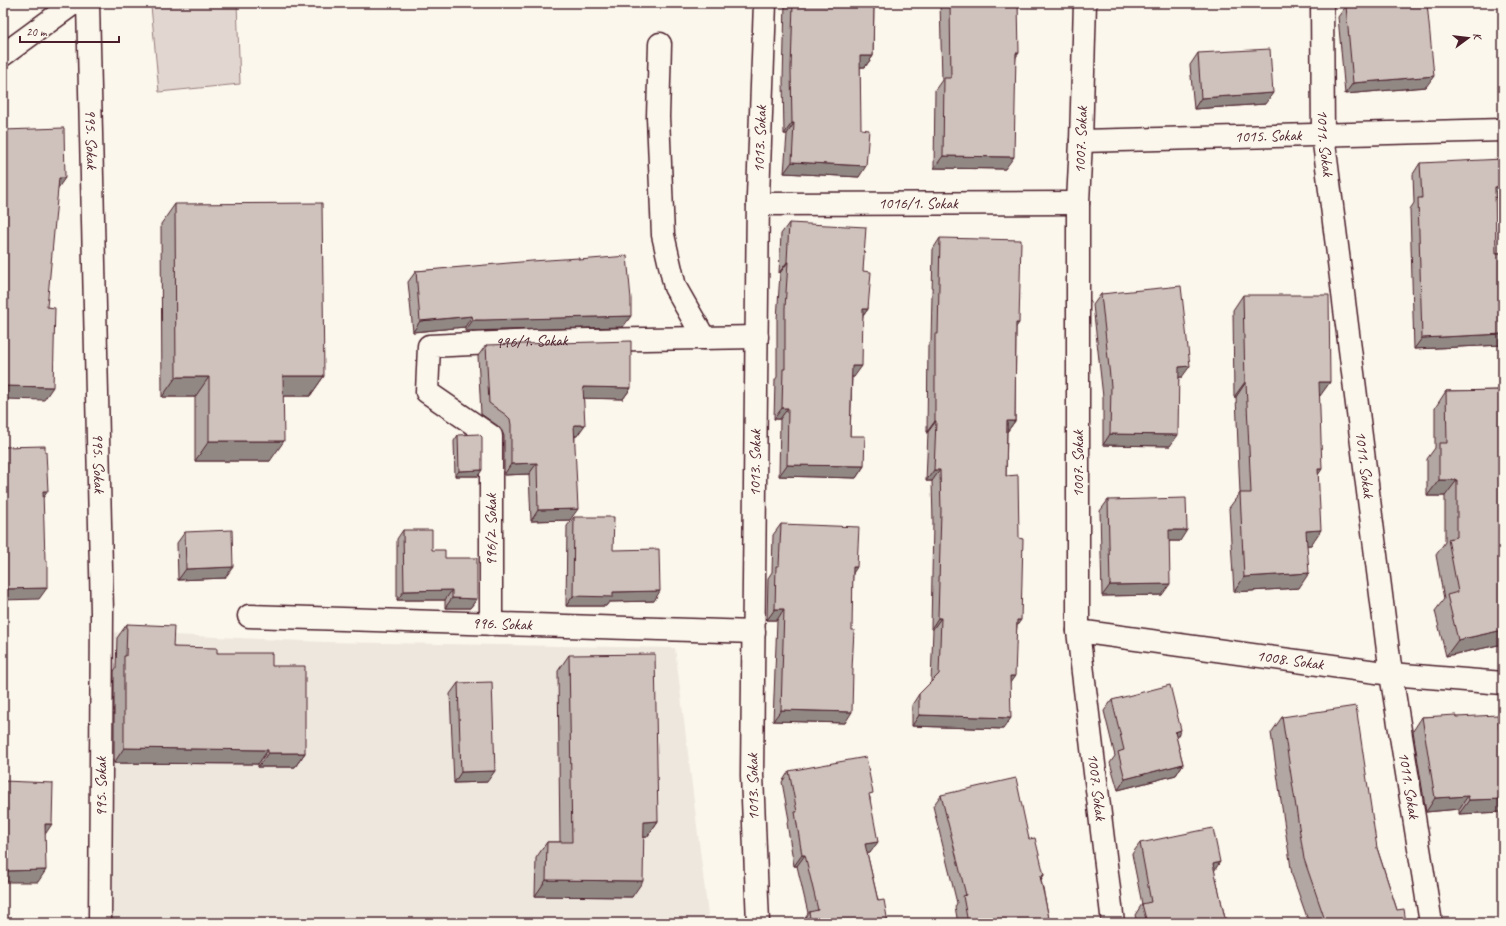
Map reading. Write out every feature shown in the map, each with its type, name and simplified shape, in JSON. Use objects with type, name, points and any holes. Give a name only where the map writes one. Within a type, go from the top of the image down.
[{"type":"street","points":[[3,55],[74,3]]},
{"type":"street","name":"995. Sokak","points":[[88,3],[102,612],[100,923]]},
{"type":"street","name":"1013. Sokak","points":[[758,923],[752,775],[758,204],[765,3]]},
{"type":"street","name":"1007. Sokak","points":[[1085,3],[1078,203],[1078,631],[1113,923]]},
{"type":"street","name":"1011. Sokak","points":[[1322,3],[1323,135],[1391,674],[1431,923]]},
{"type":"street","points":[[660,44],[658,117],[663,236],[675,287],[704,338]]},
{"type":"street","name":"1015. Sokak","points":[[1081,141],[1503,130]]},
{"type":"street","name":"1016/1. Sokak","points":[[758,204],[1078,203]]},
{"type":"street","name":"996/1. Sokak","points":[[491,436],[427,392],[429,346],[535,341],[756,337]]},
{"type":"street","name":"996/2. Sokak","points":[[491,436],[492,624]]},
{"type":"street","name":"996. Sokak","points":[[249,616],[754,632]]},
{"type":"street","name":"1008. Sokak","points":[[1078,631],[1391,674],[1503,682]]},
{"type":"shaded area","points":[[180,3],[237,3],[240,84],[159,92],[151,6]]},
{"type":"shaded area","points":[[107,632],[325,642],[675,648],[709,923],[113,923]]},
{"type":"building","points":[[793,3],[874,3],[873,56],[860,56],[861,129],[869,130],[866,166],[792,162],[794,123],[792,123],[791,69]]},
{"type":"building","points":[[950,3],[1018,3],[1019,53],[1016,53],[1014,157],[943,156],[944,78],[951,78]]},
{"type":"building","points":[[1358,3],[1427,3],[1434,76],[1353,83],[1346,6],[1358,5]]},
{"type":"building","points":[[1270,49],[1273,93],[1201,98],[1198,53]]},
{"type":"building","points":[[64,128],[65,178],[59,178],[47,307],[55,308],[53,387],[3,386],[3,130]]},
{"type":"building","points":[[1503,159],[1503,186],[1495,187],[1496,253],[1503,253],[1503,334],[1422,338],[1418,198],[1422,198],[1420,163]]},
{"type":"building","points":[[322,203],[324,376],[283,376],[284,441],[209,441],[209,377],[176,377],[175,204]]},
{"type":"building","points":[[789,223],[866,227],[863,271],[871,272],[868,309],[863,309],[862,366],[852,366],[850,436],[865,436],[864,466],[787,465],[788,408],[782,408],[783,369],[785,369],[785,308]]},
{"type":"building","points":[[940,238],[1021,240],[1019,323],[1016,323],[1015,421],[1007,421],[1006,476],[1018,475],[1019,538],[1023,539],[1021,620],[1017,620],[1015,676],[1010,676],[1011,718],[919,715],[919,694],[939,674],[941,618],[938,618],[941,511],[940,470],[934,470],[936,421],[935,334],[938,334]]},
{"type":"building","points":[[627,256],[631,316],[473,320],[472,316],[420,321],[416,271],[532,261],[579,258],[579,260]]},
{"type":"building","points":[[1181,286],[1190,366],[1179,367],[1178,435],[1110,434],[1111,386],[1101,294]]},
{"type":"building","points":[[1243,295],[1329,295],[1330,382],[1319,382],[1322,469],[1318,469],[1321,530],[1306,531],[1309,573],[1244,577],[1240,493],[1251,493],[1245,382]]},
{"type":"building","points":[[631,341],[631,388],[583,387],[585,425],[574,425],[578,509],[538,510],[537,463],[511,464],[510,419],[489,403],[486,345]]},
{"type":"building","points":[[1503,390],[1503,630],[1458,640],[1447,595],[1458,592],[1448,539],[1457,537],[1457,480],[1439,480],[1439,443],[1447,443],[1446,391]]},
{"type":"building","points":[[479,434],[482,437],[482,470],[459,471],[458,435]]},
{"type":"building","points":[[45,446],[48,491],[43,491],[47,588],[3,589],[3,447]]},
{"type":"building","points":[[1186,498],[1187,530],[1169,530],[1170,584],[1110,585],[1108,500]]},
{"type":"building","points":[[574,517],[614,517],[613,550],[659,549],[660,591],[613,592],[613,597],[573,596]]},
{"type":"building","points":[[781,524],[859,527],[857,567],[853,567],[852,630],[854,630],[852,712],[781,710],[784,609],[775,609],[776,566],[779,566]]},
{"type":"building","points":[[232,530],[233,567],[186,569],[185,532]]},
{"type":"building","points":[[403,530],[432,530],[432,550],[445,550],[445,558],[477,558],[477,599],[452,598],[452,590],[404,591]]},
{"type":"building","points":[[127,624],[174,626],[173,647],[217,648],[217,653],[272,653],[272,666],[305,666],[305,753],[268,753],[268,750],[124,748],[124,656],[126,656]]},
{"type":"building","points":[[655,654],[658,821],[644,822],[643,881],[546,880],[547,842],[572,842],[569,655]]},
{"type":"building","points":[[3,660],[5,660],[3,683]]},
{"type":"building","points":[[492,682],[495,771],[461,772],[458,683]]},
{"type":"building","points":[[1170,685],[1181,730],[1175,732],[1183,764],[1125,779],[1118,752],[1124,750],[1112,700]]},
{"type":"building","points":[[1356,706],[1377,848],[1397,910],[1404,909],[1406,923],[1326,923],[1304,859],[1282,717]]},
{"type":"building","points":[[1456,715],[1457,717],[1498,715],[1499,729],[1503,729],[1503,799],[1469,800],[1468,796],[1435,798],[1422,717]]},
{"type":"building","points":[[866,757],[873,793],[869,794],[878,842],[865,844],[878,901],[884,900],[888,923],[811,923],[809,912],[818,910],[805,855],[802,855],[795,812],[797,812],[789,771]]},
{"type":"building","points":[[1016,778],[1029,839],[1035,838],[1044,875],[1040,876],[1050,923],[968,923],[963,896],[966,895],[941,795]]},
{"type":"building","points":[[3,781],[53,783],[52,824],[45,824],[46,870],[3,871]]},
{"type":"building","points":[[1213,828],[1220,862],[1213,864],[1226,923],[1147,923],[1142,904],[1151,902],[1140,843]]}]
